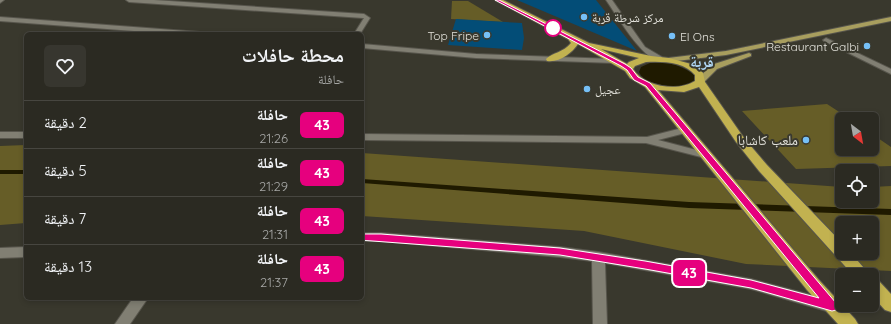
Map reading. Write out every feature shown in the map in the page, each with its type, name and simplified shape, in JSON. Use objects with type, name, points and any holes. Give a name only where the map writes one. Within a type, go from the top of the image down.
[{"type":"highway","points":[[498,0],[585,44],[629,69],[636,78],[648,84],[676,90],[694,87],[701,81]]},
{"type":"highway","points":[[550,59],[572,49],[575,43],[572,38]]},
{"type":"highway","points":[[585,44],[659,59],[692,68],[699,74],[701,81],[740,140],[763,168],[835,245]]},
{"type":"highway","points":[[629,69],[635,62],[659,59]]},
{"type":"highway","points":[[648,84],[813,284],[849,324]]},
{"type":"highway","points":[[848,260],[856,268]]},
{"type":"highway","points":[[879,293],[891,305]]},
{"type":"main road","points":[[659,59],[726,53],[891,20]]},
{"type":"main road","points":[[701,81],[714,68],[746,55],[826,40],[891,25]]},
{"type":"street","points":[[129,0],[364,16],[367,18],[358,32]]},
{"type":"street","points":[[609,0],[643,48],[659,59]]},
{"type":"street","points":[[0,19],[173,32]]},
{"type":"street","points":[[826,40],[891,72]]},
{"type":"street","points":[[364,46],[476,56],[614,61]]},
{"type":"street","points":[[364,137],[646,140],[686,130]]},
{"type":"street","points":[[0,135],[24,135]]},
{"type":"street","points":[[646,140],[710,160]]},
{"type":"street","points":[[364,238],[381,237],[560,252],[598,257],[751,284],[832,306]]},
{"type":"street","points":[[0,253],[24,252]]},
{"type":"street","points":[[598,257],[600,324]]},
{"type":"street","points":[[122,324],[140,300]]},
{"type":"shaded area","points":[[452,1],[468,1],[503,22],[451,19]]},
{"type":"shaded area","points":[[650,63],[668,63],[679,66],[694,75],[695,80],[690,84],[683,86],[666,86],[649,81],[642,77],[639,72],[641,67]]},
{"type":"shaded area","name":"ملعب كاشابا","points":[[827,104],[839,112],[835,112],[835,156],[879,156],[879,139],[891,147],[891,166],[879,166],[879,164],[835,164],[835,168],[796,169],[742,111]]},
{"type":"shaded area","points":[[24,145],[24,223],[0,225],[0,146]]},
{"type":"shaded area","points":[[364,153],[835,187],[835,208],[879,208],[879,187],[891,186],[891,271],[879,270],[879,268],[835,268],[746,264],[584,231],[364,216]]},
{"type":"building","name":"مركز شرطة قربة","points":[[517,0],[596,0],[637,51]]},
{"type":"building","name":"Top Fripe","points":[[456,19],[522,23],[524,38],[522,50],[448,45]]},
{"type":"waterway","points":[[0,172],[24,172]]},
{"type":"waterway","points":[[364,181],[689,205],[891,212]]},
{"type":"bus line","name":"43","points":[[364,238],[381,237],[560,252],[645,265],[751,284],[832,306],[803,273],[648,84],[641,82],[630,72],[629,69],[623,65],[498,0]]},
{"type":"place","name":"مركز شرطة قربة","points":[[584,17]]},
{"type":"place","name":"Top Fripe","points":[[487,35]]},
{"type":"place","name":"El Ons","points":[[672,36]]},
{"type":"place","name":"Restaurant Galbi","points":[[867,46]]},
{"type":"place","name":"عجيل","points":[[587,89]]},
{"type":"place","name":"ملعب كاشابا","points":[[806,140]]},
{"type":"district","name":"قربة","points":[[702,61]]}]
